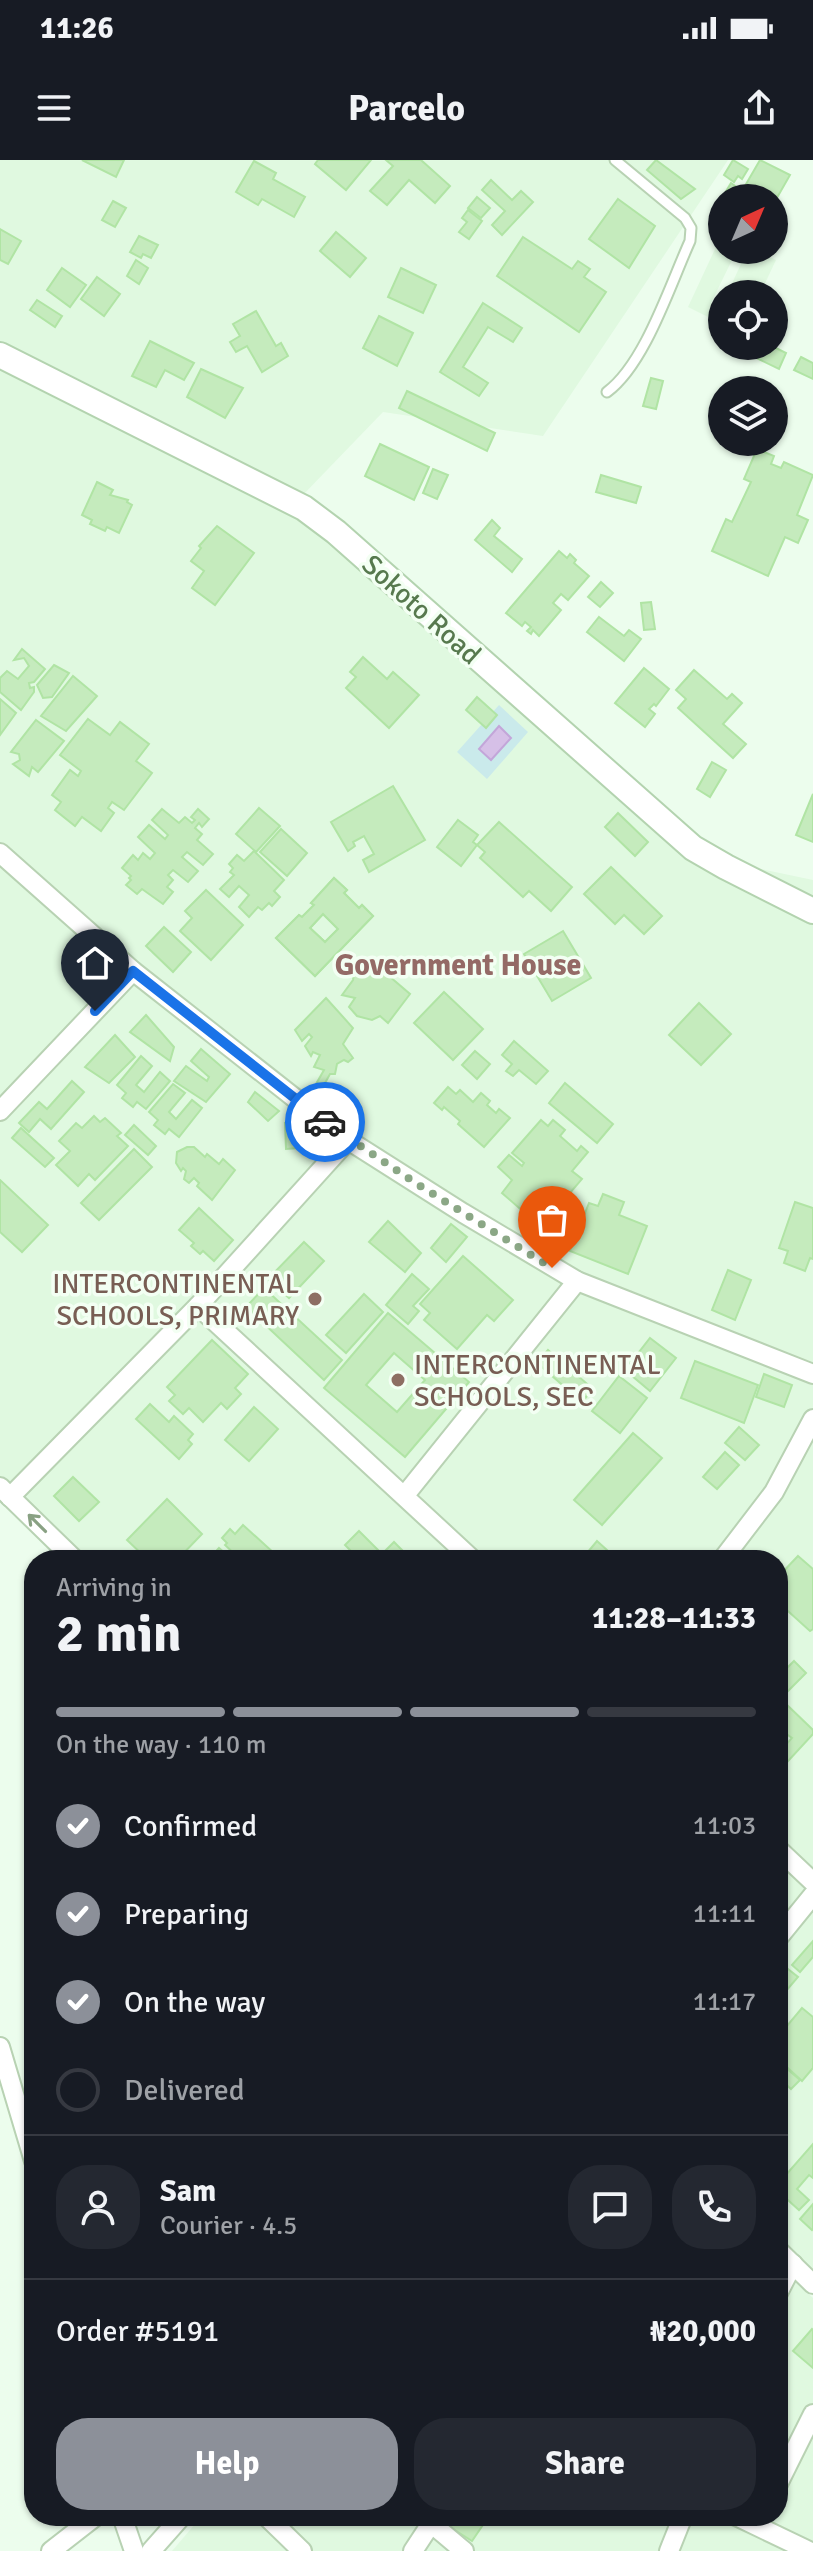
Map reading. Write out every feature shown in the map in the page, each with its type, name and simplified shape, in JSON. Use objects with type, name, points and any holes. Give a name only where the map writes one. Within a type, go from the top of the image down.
[{"type":"street","name":"Sokoto Road","points":[[0,355],[304,508],[336,532],[693,848],[813,911]]},
{"type":"street","points":[[0,853],[133,971],[348,1140],[514,1246],[577,1281],[813,1374]]},
{"type":"street","points":[[0,1111],[133,971]]},
{"type":"street","points":[[65,1550],[5,1492],[198,1306],[348,1140]]},
{"type":"street","points":[[405,1495],[577,1281]]},
{"type":"street","points":[[198,1306],[463,1550]]},
{"type":"street","points":[[730,1550],[774,1492],[813,1419]]},
{"type":"street","points":[[788,1858],[813,1882]]},
{"type":"street","points":[[788,1926],[813,1895]]},
{"type":"street","points":[[0,2047],[24,2127]]},
{"type":"street","points":[[788,2259],[813,2284]]},
{"type":"street","points":[[788,2274],[793,2264]]},
{"type":"street","points":[[788,2464],[813,2414]]},
{"type":"street","points":[[51,2551],[83,2526]]},
{"type":"street","points":[[125,2526],[134,2551]]},
{"type":"street","points":[[151,2551],[173,2526]]},
{"type":"street","points":[[276,2526],[302,2551]]},
{"type":"street","points":[[413,2551],[430,2526]]},
{"type":"street","points":[[440,2526],[464,2551]]},
{"type":"street","points":[[669,2551],[679,2526]]},
{"type":"street","points":[[768,2526],[809,2551]]},
{"type":"lane","points":[[607,392],[621,382],[645,343],[690,241],[691,228],[685,218],[615,160]]},
{"type":"shaded area","points":[[0,160],[728,160],[712,184],[708,184],[708,190],[543,436],[383,412],[301,497],[732,863],[813,880],[813,2282],[788,2258],[788,1550],[55,1550],[0,1497]]},
{"type":"shaded area","points":[[708,264],[730,264],[722,280],[708,280],[708,317],[688,307]]},
{"type":"shaded area","points":[[741,264],[774,264],[767,280],[734,280]]},
{"type":"shaded area","points":[[499,705],[528,732],[487,779],[457,752]]},
{"type":"shaded area","points":[[499,726],[511,738],[491,760],[479,749]]},
{"type":"shaded area","points":[[788,2274],[813,2298],[813,2551],[172,2551],[193,2526],[788,2526]]},
{"type":"building","points":[[82,160],[124,160],[116,177]]},
{"type":"building","points":[[318,160],[371,160],[346,190],[315,164]]},
{"type":"building","points":[[386,160],[421,160],[450,186],[435,203],[409,180],[387,205],[370,191],[393,166]]},
{"type":"building","points":[[656,160],[695,189],[681,199],[647,170]]},
{"type":"building","points":[[733,160],[748,169],[742,179],[738,176],[734,182],[724,175]]},
{"type":"building","points":[[760,160],[790,175],[785,184],[746,184]]},
{"type":"building","points":[[254,161],[276,173],[273,179],[305,197],[294,217],[262,199],[258,205],[236,192]]},
{"type":"building","points":[[491,180],[512,200],[521,191],[533,202],[502,235],[492,225],[505,211],[482,190]]},
{"type":"building","points":[[477,197],[490,208],[481,218],[468,208]]},
{"type":"building","points":[[618,199],[655,226],[629,268],[589,239]]},
{"type":"building","points":[[113,201],[126,208],[115,227],[102,220]]},
{"type":"building","points":[[468,210],[482,221],[469,239],[459,232],[467,222],[462,218]]},
{"type":"building","points":[[0,229],[21,241],[8,264],[0,260]]},
{"type":"building","points":[[336,232],[366,258],[350,277],[320,251]]},
{"type":"building","points":[[139,236],[158,245],[151,258],[143,254],[141,258],[130,252]]},
{"type":"building","points":[[523,237],[572,269],[578,261],[590,269],[584,277],[606,292],[579,332],[497,276]]},
{"type":"building","points":[[136,260],[148,268],[139,284],[127,276]]},
{"type":"building","points":[[62,268],[86,285],[70,307],[47,290]]},
{"type":"building","points":[[401,268],[436,285],[423,313],[388,297]]},
{"type":"building","points":[[97,277],[120,294],[104,316],[81,299]]},
{"type":"building","points":[[37,300],[62,316],[55,327],[30,310]]},
{"type":"building","points":[[483,303],[522,328],[513,342],[488,327],[463,367],[488,383],[479,396],[440,372]]},
{"type":"building","points":[[256,311],[276,346],[281,343],[288,356],[262,372],[247,346],[236,352],[230,342],[240,336],[233,324]]},
{"type":"building","points":[[379,316],[413,333],[397,366],[363,348]]},
{"type":"building","points":[[150,341],[194,363],[184,380],[165,370],[156,387],[132,376]]},
{"type":"building","points":[[801,357],[813,363],[813,379],[794,370]]},
{"type":"building","points":[[760,360],[783,360],[779,369]]},
{"type":"building","points":[[201,369],[243,388],[225,418],[187,397]]},
{"type":"building","points":[[651,378],[663,381],[656,409],[643,406]]},
{"type":"building","points":[[407,391],[495,433],[487,451],[399,408]]},
{"type":"building","points":[[380,444],[429,467],[414,500],[365,476]]},
{"type":"building","points":[[754,456],[774,456],[771,464],[781,468],[784,462],[813,475],[797,515],[808,520],[798,543],[785,537],[768,576],[712,551],[726,519],[732,522],[751,482],[744,479]]},
{"type":"building","points":[[433,469],[448,475],[437,499],[423,493]]},
{"type":"building","points":[[601,475],[641,487],[636,503],[596,492]]},
{"type":"building","points":[[97,482],[113,490],[110,495],[128,500],[132,505],[119,533],[90,524],[92,520],[82,515]]},
{"type":"building","points":[[492,520],[500,528],[494,536],[522,559],[512,572],[475,540]]},
{"type":"building","points":[[217,526],[254,553],[215,605],[192,588],[204,571],[191,561],[201,548],[199,546]]},
{"type":"building","points":[[559,551],[567,558],[570,554],[576,560],[574,563],[589,576],[568,600],[561,594],[553,603],[561,610],[539,636],[533,630],[531,634],[527,631],[531,627],[525,622],[522,626],[506,613]]},
{"type":"building","points":[[601,582],[613,593],[600,607],[588,597]]},
{"type":"building","points":[[651,602],[655,629],[644,630],[641,603]]},
{"type":"building","points":[[599,617],[624,636],[629,630],[641,639],[624,661],[587,632]]},
{"type":"building","points":[[22,649],[45,669],[34,682],[29,683],[30,688],[34,687],[34,692],[21,710],[0,692],[0,678],[7,671],[18,679],[29,666],[24,658],[14,660]]},
{"type":"building","points":[[363,657],[387,679],[393,672],[419,695],[389,728],[346,688],[356,677],[350,672]]},
{"type":"building","points":[[54,665],[69,673],[52,697],[43,698],[37,685]]},
{"type":"building","points":[[644,668],[669,689],[656,706],[654,704],[649,709],[655,714],[645,727],[615,703]]},
{"type":"building","points":[[694,670],[727,699],[732,694],[742,703],[723,724],[746,744],[733,758],[678,708],[686,699],[676,690]]},
{"type":"building","points":[[73,676],[97,696],[66,731],[41,716]]},
{"type":"building","points":[[477,697],[497,715],[486,728],[466,710]]},
{"type":"building","points":[[0,699],[16,713],[0,735]]},
{"type":"building","points":[[88,719],[110,735],[120,722],[149,744],[136,761],[152,773],[124,810],[112,802],[108,808],[114,813],[101,831],[82,817],[75,826],[55,810],[61,802],[52,795],[70,770],[78,776],[81,771],[60,755]]},
{"type":"building","points":[[36,720],[64,741],[38,772],[32,767],[29,776],[13,764],[20,760],[19,754],[11,752]]},
{"type":"building","points":[[712,762],[726,770],[710,797],[697,789]]},
{"type":"building","points":[[393,786],[425,840],[369,872],[363,860],[374,854],[364,836],[353,842],[355,846],[348,851],[331,822]]},
{"type":"building","points":[[813,794],[813,842],[796,835]]},
{"type":"building","points":[[259,808],[280,826],[256,852],[236,834]]},
{"type":"building","points":[[162,809],[179,823],[185,817],[192,823],[195,820],[191,817],[198,809],[209,819],[202,827],[199,823],[195,828],[202,834],[197,840],[213,854],[203,865],[187,852],[182,857],[198,871],[188,882],[173,870],[168,875],[173,880],[167,887],[173,892],[163,904],[142,889],[137,894],[126,885],[131,876],[122,868],[133,855],[138,860],[143,853],[150,859],[155,853],[138,837],[149,825],[165,839],[168,835],[152,820]]},
{"type":"building","points":[[618,813],[648,842],[635,856],[605,827]]},
{"type":"building","points":[[458,820],[478,835],[473,842],[477,845],[461,866],[437,847]]},
{"type":"building","points":[[499,822],[572,887],[551,911],[529,891],[523,897],[480,858],[485,852],[477,845]]},
{"type":"building","points":[[281,829],[307,853],[287,876],[260,852]]},
{"type":"building","points":[[254,851],[284,880],[274,891],[280,897],[272,906],[269,903],[262,910],[258,907],[249,917],[239,907],[249,895],[239,886],[229,897],[220,889],[234,875],[230,872],[233,868],[229,864],[237,855],[244,861]]},
{"type":"building","points":[[611,867],[662,916],[644,934],[624,915],[615,924],[584,894]]},
{"type":"building","points":[[334,878],[359,908],[362,905],[373,916],[315,976],[276,938],[314,905],[311,903]],"holes":[[[323,914],[338,929],[325,942],[310,928]]]},
{"type":"building","points":[[334,878],[359,908],[362,905],[373,916],[315,976],[276,938],[314,905],[311,903]],"holes":[[[323,914],[338,929],[325,942],[310,928]]]},
{"type":"building","points":[[206,890],[243,925],[211,960],[180,931],[192,918],[185,911]]},
{"type":"building","points":[[164,927],[191,952],[173,972],[146,946]]},
{"type":"building","points":[[563,931],[591,978],[552,1001],[524,954]]},
{"type":"building","points":[[352,964],[364,973],[375,964],[410,994],[388,1023],[380,1016],[372,1020],[357,1016],[349,1007],[355,998],[342,995],[353,980],[354,973],[349,968]]},
{"type":"building","points":[[444,992],[483,1029],[453,1060],[414,1023]]},
{"type":"building","points":[[326,998],[353,1028],[343,1044],[353,1058],[337,1064],[335,1074],[330,1074],[325,1083],[332,1085],[329,1092],[316,1084],[324,1070],[314,1067],[320,1055],[313,1052],[311,1056],[305,1046],[312,1037],[309,1034],[302,1041],[295,1030]]},
{"type":"building","points":[[699,1003],[731,1034],[701,1065],[669,1035]]},
{"type":"building","points":[[146,1015],[174,1047],[170,1061],[130,1032]]},
{"type":"building","points":[[115,1035],[135,1057],[109,1083],[85,1067]]},
{"type":"building","points":[[514,1041],[548,1071],[536,1084],[519,1070],[513,1076],[506,1071],[512,1064],[502,1055]]},
{"type":"building","points":[[201,1049],[230,1074],[206,1102],[174,1081],[186,1066],[207,1081],[209,1077],[191,1061]]},
{"type":"building","points":[[475,1051],[490,1064],[477,1079],[462,1065]]},
{"type":"building","points":[[141,1056],[152,1066],[136,1085],[144,1092],[160,1072],[170,1081],[146,1109],[137,1102],[133,1107],[122,1098],[126,1093],[117,1085]]},
{"type":"building","points":[[72,1081],[84,1092],[51,1129],[40,1119],[29,1132],[19,1123],[39,1102],[47,1109]]},
{"type":"building","points":[[565,1083],[613,1124],[597,1143],[549,1103]]},
{"type":"building","points":[[173,1084],[185,1093],[169,1112],[176,1119],[192,1100],[202,1108],[179,1137],[169,1129],[165,1134],[154,1125],[158,1120],[149,1112]]},
{"type":"building","points":[[448,1087],[456,1094],[460,1090],[473,1102],[481,1093],[496,1113],[499,1109],[510,1118],[484,1147],[458,1124],[460,1121],[444,1107],[442,1110],[434,1103]]},
{"type":"building","points":[[255,1092],[279,1111],[268,1121],[248,1102]]},
{"type":"building","points":[[94,1116],[100,1122],[105,1118],[121,1133],[117,1136],[128,1146],[95,1180],[89,1174],[78,1186],[56,1165],[70,1151],[59,1141],[76,1123],[82,1128]]},
{"type":"building","points":[[541,1120],[548,1126],[553,1120],[565,1130],[560,1136],[577,1151],[581,1146],[588,1152],[572,1171],[582,1179],[569,1194],[573,1197],[563,1208],[559,1204],[551,1214],[536,1201],[525,1213],[502,1193],[512,1180],[498,1167],[509,1155],[522,1166],[524,1163],[512,1153]]},
{"type":"building","points":[[297,1122],[299,1148],[286,1149],[285,1123]]},
{"type":"building","points":[[134,1125],[156,1146],[148,1155],[125,1135]]},
{"type":"building","points":[[21,1128],[54,1158],[45,1167],[12,1138]]},
{"type":"building","points":[[194,1147],[219,1164],[223,1159],[235,1170],[212,1200],[197,1186],[199,1183],[194,1178],[189,1183],[184,1179],[186,1171],[183,1168],[181,1171],[176,1163],[177,1152]]},
{"type":"building","points":[[134,1149],[152,1167],[99,1220],[81,1203]]},
{"type":"building","points":[[0,1180],[48,1225],[22,1252],[0,1232]]},
{"type":"building","points":[[603,1194],[624,1202],[619,1215],[647,1226],[628,1274],[570,1251],[589,1203],[598,1206]]},
{"type":"building","points":[[795,1202],[813,1208],[813,1259],[810,1258],[805,1271],[784,1263],[788,1251],[779,1248]]},
{"type":"building","points":[[199,1208],[233,1240],[214,1261],[203,1251],[200,1254],[191,1246],[194,1243],[179,1230]]},
{"type":"building","points":[[388,1221],[421,1253],[405,1272],[369,1242]]},
{"type":"building","points":[[451,1224],[467,1237],[446,1262],[431,1248]]},
{"type":"building","points":[[304,1242],[324,1261],[289,1298],[268,1279]]},
{"type":"building","points":[[463,1256],[513,1300],[494,1321],[487,1315],[457,1349],[424,1320],[430,1313],[420,1304]]},
{"type":"building","points":[[728,1270],[751,1280],[735,1320],[712,1310]]},
{"type":"building","points":[[412,1274],[429,1289],[413,1306],[419,1311],[408,1324],[386,1305]]},
{"type":"building","points":[[264,1288],[342,1360],[324,1380],[246,1307]]},
{"type":"building","points":[[364,1294],[383,1312],[346,1353],[326,1335]]},
{"type":"building","points":[[388,1313],[469,1382],[405,1457],[324,1388]],"holes":[[[394,1353],[425,1380],[397,1412],[366,1385]]]},
{"type":"building","points":[[650,1338],[676,1358],[650,1391],[625,1370]]},
{"type":"building","points":[[212,1340],[248,1374],[235,1388],[241,1394],[227,1409],[221,1403],[203,1422],[189,1408],[183,1414],[169,1401],[175,1395],[167,1387]]},
{"type":"building","points":[[548,1350],[593,1389],[582,1402],[537,1363]]},
{"type":"building","points":[[695,1361],[758,1385],[744,1423],[681,1398]]},
{"type":"building","points":[[764,1374],[792,1385],[784,1407],[756,1397]]},
{"type":"building","points":[[619,1376],[647,1398],[620,1433],[592,1411]]},
{"type":"building","points":[[150,1404],[169,1422],[174,1416],[193,1434],[188,1440],[192,1444],[179,1459],[136,1419]]},
{"type":"building","points":[[254,1407],[278,1429],[249,1461],[225,1440]]},
{"type":"building","points":[[739,1427],[759,1445],[745,1460],[725,1443]]},
{"type":"building","points":[[633,1433],[662,1458],[602,1525],[574,1500]]},
{"type":"building","points":[[725,1452],[739,1465],[717,1489],[703,1477]]},
{"type":"building","points":[[73,1477],[99,1502],[79,1521],[54,1496]]},
{"type":"building","points":[[167,1499],[202,1534],[187,1550],[138,1550],[127,1540]]},
{"type":"building","points":[[243,1525],[271,1550],[230,1550],[222,1538],[230,1529],[235,1534]]},
{"type":"building","points":[[359,1531],[378,1550],[350,1550],[345,1545]]},
{"type":"building","points":[[597,1541],[607,1550],[590,1550]]},
{"type":"building","points":[[394,1542],[402,1550],[386,1550]]},
{"type":"building","points":[[798,1556],[813,1569],[813,1629],[810,1631],[788,1611],[788,1566]]},
{"type":"building","points":[[794,1661],[806,1673],[788,1691],[788,1667]]},
{"type":"building","points":[[788,1706],[813,1730],[813,1734],[788,1761],[788,1742],[792,1738],[788,1735]]},
{"type":"building","points":[[813,1941],[813,1957],[800,1972],[792,1965]]},
{"type":"building","points":[[788,1969],[798,1977],[788,1989]]},
{"type":"building","points":[[802,2008],[813,2017],[813,2068],[802,2081],[788,2068],[788,2025]]},
{"type":"building","points":[[788,2070],[800,2080],[791,2089],[788,2086]]},
{"type":"building","points":[[813,2144],[813,2178],[809,2175],[797,2189],[809,2200],[799,2210],[788,2200],[788,2173]]},
{"type":"building","points":[[813,2204],[813,2229],[812,2230],[800,2219]]},
{"type":"building","points":[[813,2330],[813,2368],[793,2351]]},
{"type":"building","points":[[448,2526],[482,2526],[472,2541]]},
{"type":"way so far","points":[[325,1122],[348,1140],[552,1268]]},
{"type":"place","name":"INTERCONTINENTAL SCHOOLS, PRIMARY","points":[[315,1299]]},
{"type":"place","name":"INTERCONTINENTAL SCHOOLS, SEC","points":[[398,1380]]},
{"type":"district","name":"Government House","points":[[458,965]]},
{"type":"route","points":[[95,1011],[133,971],[325,1122]]}]
